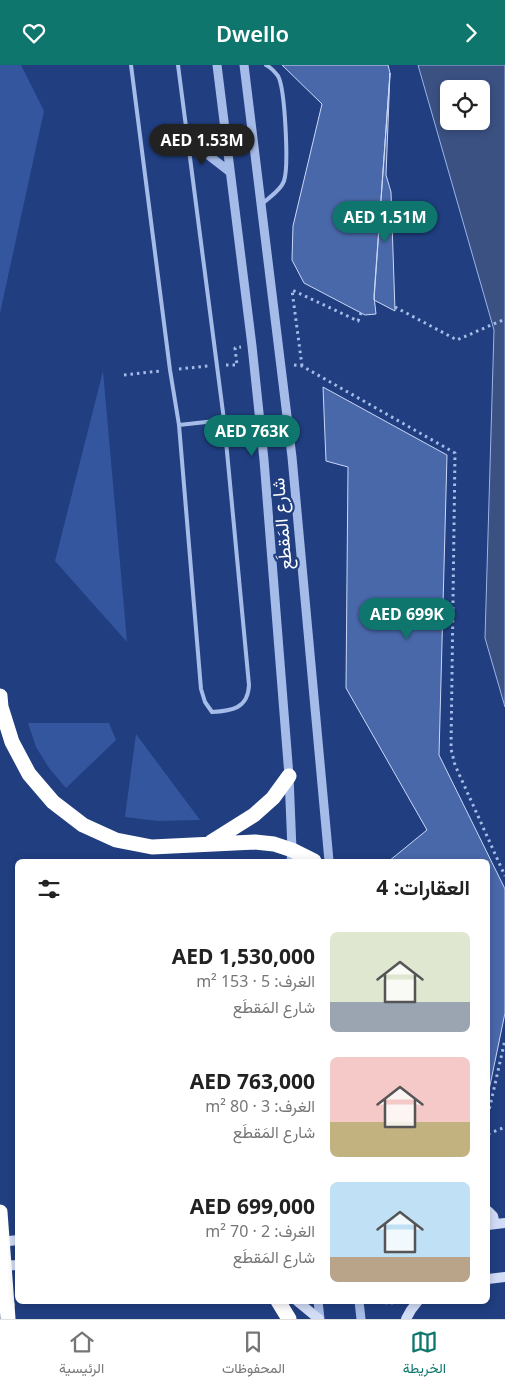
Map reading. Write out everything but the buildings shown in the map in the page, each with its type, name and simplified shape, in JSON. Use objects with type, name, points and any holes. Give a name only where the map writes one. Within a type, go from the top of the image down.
[{"type":"highway","points":[[0,696],[1,707],[12,742],[29,774],[54,802],[83,825],[116,840],[152,847],[255,842],[274,844],[292,855],[307,859]]},
{"type":"highway","points":[[208,843],[254,815],[273,798],[289,776]]},
{"type":"highway","points":[[0,1212],[7,1312]]},
{"type":"highway","points":[[280,1304],[289,1319]]},
{"type":"main road","points":[[490,1213],[496,1224]]},
{"type":"main road","points":[[0,1242],[15,1241]]},
{"type":"main road","points":[[0,1266],[15,1265]]},
{"type":"main road","points":[[490,1279],[505,1277]]},
{"type":"main road","points":[[301,1304],[319,1319]]},
{"type":"main road","points":[[406,1319],[416,1304]]},
{"type":"street","name":"شارع المَقطَع","points":[[217,65],[252,346],[264,460],[289,776],[292,855]]},
{"type":"street","name":"شارع المَقطَع","points":[[244,65],[293,467],[329,859]]},
{"type":"street","points":[[189,140],[230,172]]},
{"type":"street","points":[[318,1304],[319,1319]]},
{"type":"street","points":[[359,1304],[361,1319]]},
{"type":"lane","points":[[131,65],[178,425],[201,689],[205,702],[212,712],[226,712],[244,702],[249,691],[249,685],[224,420],[178,65]]},
{"type":"lane","points":[[261,205],[281,188],[286,169],[286,138],[281,88],[278,76],[266,65]]},
{"type":"lane","points":[[178,425],[224,420]]},
{"type":"path","points":[[302,367],[292,290],[358,321],[361,313]]},
{"type":"path","points":[[395,307],[402,309],[457,340],[505,319]]},
{"type":"path","points":[[124,375],[217,365],[237,365],[235,348],[252,346]]},
{"type":"path","points":[[280,362],[302,367],[455,453],[451,749],[455,765],[505,876]]},
{"type":"path","points":[[490,1106],[505,1041]]},
{"type":"path","points":[[490,1134],[505,1127]]},
{"type":"shaded area","points":[[0,65],[21,65],[44,111],[0,313]]},
{"type":"shaded area","points":[[418,65],[505,65],[505,707],[485,638],[494,330]]},
{"type":"shaded area","points":[[103,371],[127,642],[55,561]]},
{"type":"shaded area","points":[[28,723],[109,723],[116,740],[66,788],[49,768],[36,747]]},
{"type":"shaded area","points":[[136,734],[200,820],[158,821],[125,817]]}]
